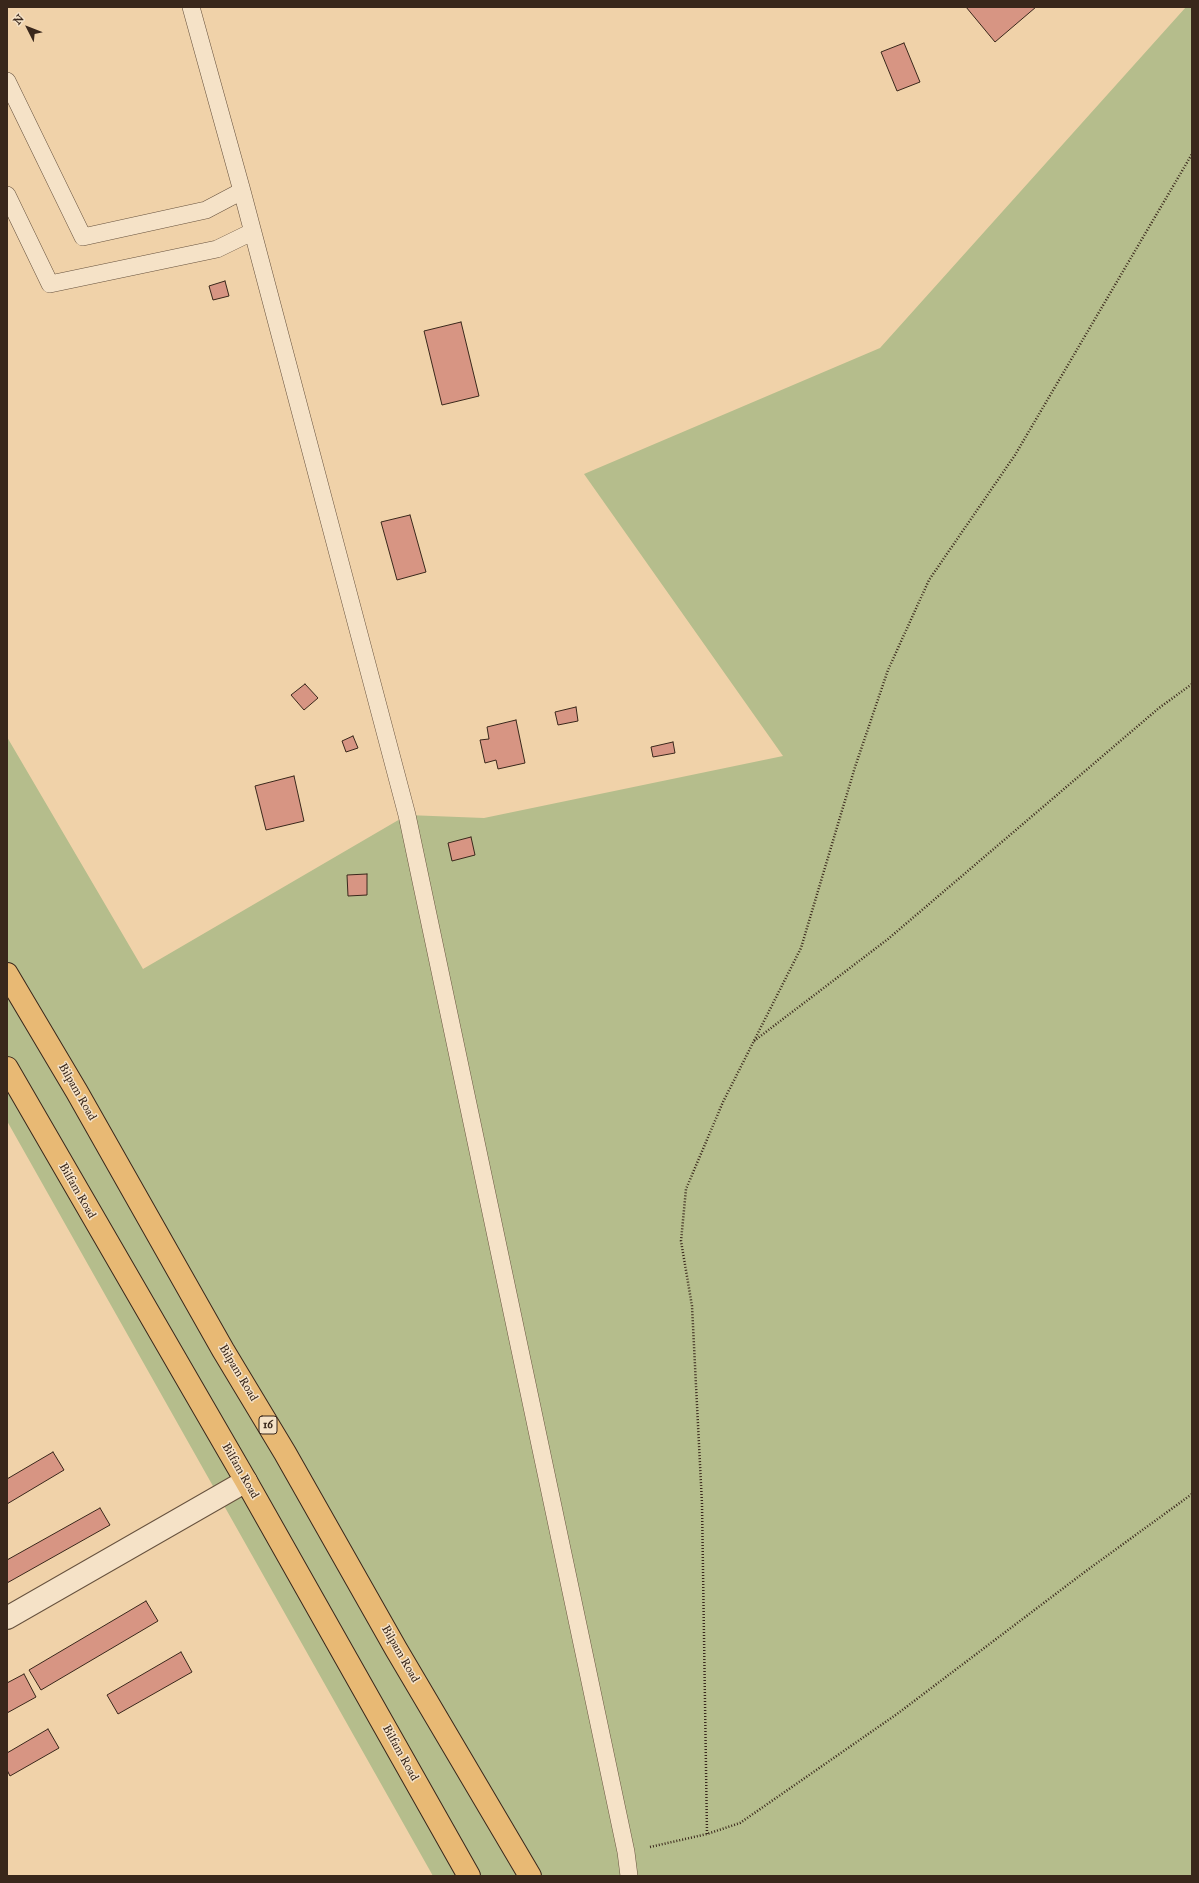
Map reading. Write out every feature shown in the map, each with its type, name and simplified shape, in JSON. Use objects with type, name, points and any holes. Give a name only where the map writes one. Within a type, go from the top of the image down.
[{"type":"main road","name":"Bilpam Road","points":[[7,974],[81,1099],[223,1350],[285,1453],[392,1642],[530,1876]]},
{"type":"main road","name":"Bilfam Road","points":[[7,1068],[246,1481],[469,1876]]},
{"type":"street","points":[[7,1618],[246,1481]]},
{"type":"lane","points":[[191,7],[242,191],[407,815],[626,1852],[629,1876]]},
{"type":"lane","points":[[7,80],[83,237],[206,210],[242,191]]},
{"type":"lane","points":[[7,195],[50,284],[217,249],[252,232]]},
{"type":"path","points":[[707,1834],[702,1504],[692,1306],[681,1241],[686,1189],[723,1102],[801,948],[855,767],[888,670],[929,580],[1015,455],[1192,154]]},
{"type":"path","points":[[754,1041],[888,939],[1159,708],[1192,684]]},
{"type":"path","points":[[626,1852],[707,1834],[740,1823],[897,1714],[1080,1576],[1192,1494]]},
{"type":"green space","points":[[1186,7],[1192,7],[1192,1876],[433,1876],[7,1121],[7,737],[143,969],[407,815],[484,818],[783,756],[584,474],[880,348]]},
{"type":"building","points":[[966,7],[1036,7],[995,42]]},
{"type":"building","points":[[904,43],[920,82],[897,91],[881,52]]},
{"type":"building","points":[[225,281],[229,296],[213,300],[209,286]]},
{"type":"building","points":[[461,322],[479,396],[442,405],[424,331]]},
{"type":"building","points":[[410,515],[426,572],[397,580],[381,522]]},
{"type":"building","points":[[305,684],[318,698],[304,710],[291,695]]},
{"type":"building","points":[[576,707],[578,721],[558,725],[555,712]]},
{"type":"building","points":[[516,720],[525,763],[498,769],[496,760],[485,763],[480,740],[489,739],[487,727]]},
{"type":"building","points":[[353,736],[358,748],[346,752],[342,741]]},
{"type":"building","points":[[673,742],[675,753],[653,757],[651,747]]},
{"type":"building","points":[[294,776],[304,821],[266,830],[255,786]]},
{"type":"building","points":[[471,837],[475,855],[452,861],[448,843]]},
{"type":"building","points":[[367,874],[367,895],[348,896],[347,875]]},
{"type":"building","points":[[53,1452],[64,1470],[7,1504],[7,1479]]},
{"type":"building","points":[[100,1508],[110,1525],[7,1583],[7,1560]]},
{"type":"building","points":[[146,1601],[158,1621],[41,1690],[29,1670]]},
{"type":"building","points":[[181,1652],[192,1672],[118,1714],[107,1695]]},
{"type":"building","points":[[24,1674],[36,1697],[7,1713],[7,1683]]},
{"type":"building","points":[[48,1729],[59,1748],[10,1776],[7,1770],[7,1753]]}]
